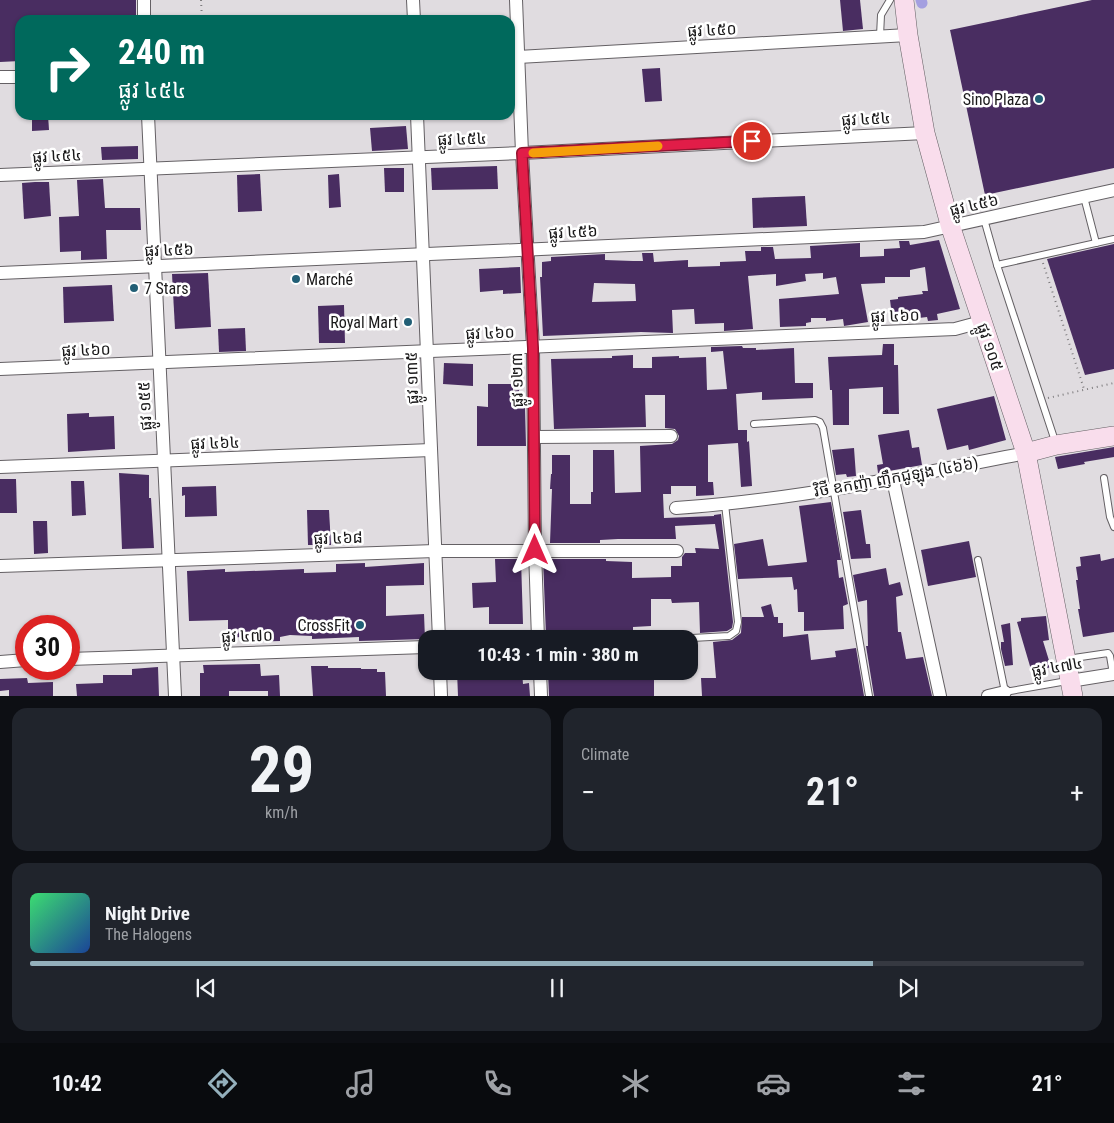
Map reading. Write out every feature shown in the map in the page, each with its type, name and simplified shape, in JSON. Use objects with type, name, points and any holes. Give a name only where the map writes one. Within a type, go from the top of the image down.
[{"type":"street","points":[[144,0],[144,15]]},
{"type":"street","points":[[413,0],[414,15]]},
{"type":"street","name":"ផ្លូវ ១២៣","points":[[516,0],[533,348],[538,630]]},
{"type":"street","name":"ផ្លូវ ១០៥","points":[[904,0],[908,35],[925,133],[955,226],[981,322],[1041,449],[1074,657],[1081,683]]},
{"type":"street","name":"ផ្លូវ ៤៥០","points":[[518,57],[908,35]]},
{"type":"street","points":[[0,78],[15,77]]},
{"type":"street","name":"ផ្លូវ ១៥៥","points":[[148,120],[175,696]]},
{"type":"street","name":"ផ្លូវ ១៣៥","points":[[418,120],[439,630]]},
{"type":"street","name":"ផ្លូវ ៤៥៤","points":[[0,175],[522,153],[925,133]]},
{"type":"street","name":"ផ្លូវ ៤៥៦","points":[[0,273],[423,256],[924,232],[1114,190]]},
{"type":"street","name":"ផ្លូវ ៤៦០","points":[[0,369],[955,330],[981,322]]},
{"type":"street","points":[[535,438],[671,436]]},
{"type":"street","name":"វិថី ឧកញ៉ា ញឹកជូឡុង (៤៦៦)","points":[[676,508],[725,504],[893,480],[1041,449],[1114,436]]},
{"type":"street","name":"ផ្លូវ ៤៦៤","points":[[0,467],[431,450]]},
{"type":"street","points":[[893,480],[940,696]]},
{"type":"street","name":"ផ្លូវ ៤៦៨","points":[[0,566],[435,551],[677,551]]},
{"type":"street","name":"ផ្លូវ ៤៧០","points":[[80,658],[418,647]]},
{"type":"street","points":[[0,662],[15,661]]},
{"type":"street","name":"ផ្លូវ ៤៧៤","points":[[1081,683],[1114,674]]},
{"type":"street","points":[[440,680],[441,696]]},
{"type":"street","points":[[540,680],[541,696]]},
{"type":"street","points":[[988,696],[1005,692]]},
{"type":"lane","points":[[880,36],[881,15],[890,0]]},
{"type":"lane","points":[[1084,197],[1096,243]]},
{"type":"lane","points":[[980,220],[997,265],[1041,399],[1041,449]]},
{"type":"lane","points":[[997,265],[1114,239]]},
{"type":"lane","points":[[754,424],[815,420],[820,422],[823,428],[869,696]]},
{"type":"lane","points":[[1104,478],[1110,517],[1114,527]]},
{"type":"lane","points":[[698,638],[729,636],[736,631],[738,622],[725,504]]},
{"type":"lane","points":[[978,560],[1005,692]]},
{"type":"lane","points":[[1074,657],[1108,653],[1114,674]]},
{"type":"lane","name":"ផ្លូវ ៤៧៤","points":[[1005,692],[1081,683]]},
{"type":"path","points":[[201,0],[202,15]]},
{"type":"path","points":[[1041,256],[1084,389]]},
{"type":"path","points":[[1041,399],[1114,383]]},
{"type":"building","points":[[0,0],[136,0],[136,15],[15,15],[15,61],[0,62]]},
{"type":"building","points":[[840,0],[860,0],[863,29],[843,31]]},
{"type":"building","name":"Sino Plaza","points":[[1092,0],[1114,0],[1114,168],[985,195],[950,30]]},
{"type":"building","points":[[660,68],[662,101],[645,102],[642,69]]},
{"type":"building","points":[[32,120],[48,120],[49,130],[32,131]]},
{"type":"building","points":[[406,126],[408,149],[372,151],[370,128]]},
{"type":"building","points":[[138,146],[138,159],[102,160],[101,147]]},
{"type":"building","points":[[497,166],[498,189],[432,190],[431,168]]},
{"type":"building","points":[[384,168],[404,168],[404,192],[385,192]]},
{"type":"building","points":[[260,174],[262,211],[238,212],[237,175]]},
{"type":"building","points":[[339,174],[341,207],[329,208],[328,175]]},
{"type":"building","points":[[103,179],[105,208],[140,208],[141,230],[106,230],[107,259],[81,260],[81,251],[60,252],[59,217],[79,216],[77,180]]},
{"type":"building","points":[[49,182],[51,216],[24,219],[22,183]]},
{"type":"building","points":[[805,196],[807,226],[753,228],[752,198]]},
{"type":"building","points":[[939,240],[960,309],[937,314],[938,320],[928,321],[927,317],[894,321],[890,300],[898,299],[898,297],[923,294],[922,291],[928,291],[925,267],[910,270],[910,277],[885,277],[885,283],[861,284],[868,322],[844,326],[843,319],[826,321],[826,318],[811,318],[811,322],[806,323],[806,326],[780,327],[779,299],[839,294],[836,277],[823,279],[823,273],[805,274],[806,281],[776,286],[776,274],[748,276],[753,329],[724,331],[724,323],[695,324],[694,309],[672,310],[673,333],[641,332],[543,336],[540,277],[542,277],[542,262],[551,261],[551,257],[605,254],[605,260],[643,261],[642,253],[653,253],[654,262],[688,260],[688,267],[720,266],[720,262],[746,261],[745,251],[761,251],[761,247],[773,247],[775,259],[811,258],[810,246],[860,243],[860,257],[884,256],[884,249],[900,248],[899,241],[909,241],[910,245]],"holes":[[[594,283],[635,284],[636,301],[592,302]]]},
{"type":"building","points":[[1114,244],[1114,369],[1085,375],[1047,259]]},
{"type":"building","points":[[520,267],[521,293],[503,294],[503,290],[480,292],[479,269]]},
{"type":"building","points":[[208,273],[211,327],[175,329],[172,274]]},
{"type":"building","points":[[112,285],[114,321],[64,323],[63,287]]},
{"type":"building","points":[[344,305],[345,343],[319,343],[318,306]]},
{"type":"building","points":[[245,328],[246,351],[219,352],[218,329]]},
{"type":"building","points":[[883,344],[894,344],[894,365],[898,365],[899,414],[883,414],[883,387],[849,389],[849,425],[833,425],[832,390],[830,390],[828,357],[882,355]]},
{"type":"building","points":[[742,346],[743,348],[756,348],[756,350],[794,348],[795,383],[813,383],[813,398],[762,400],[762,392],[736,394],[738,430],[747,430],[747,442],[749,441],[752,486],[741,487],[738,443],[708,445],[708,482],[713,482],[714,495],[696,496],[696,486],[671,486],[671,494],[663,494],[664,518],[714,516],[721,514],[733,622],[732,628],[727,631],[700,633],[699,602],[672,603],[671,599],[651,599],[651,626],[633,627],[633,630],[546,630],[543,559],[606,559],[606,561],[632,562],[632,578],[671,577],[671,566],[682,566],[682,557],[685,553],[696,553],[695,548],[719,549],[715,524],[675,526],[676,539],[618,539],[600,540],[600,543],[550,543],[552,455],[570,455],[570,504],[591,504],[591,492],[593,492],[593,450],[614,450],[615,493],[641,492],[640,446],[672,444],[678,440],[679,436],[675,429],[665,428],[665,395],[645,395],[646,427],[554,429],[551,359],[612,358],[612,356],[633,355],[633,368],[652,368],[652,357],[706,357],[707,390],[727,389],[723,351],[711,352],[711,347]]},
{"type":"building","points":[[444,363],[473,364],[473,386],[443,384]]},
{"type":"building","points":[[488,384],[513,384],[513,391],[519,390],[520,407],[525,407],[526,446],[477,446],[477,406],[488,407]]},
{"type":"building","points":[[994,396],[1006,440],[969,450],[968,445],[947,450],[937,409]]},
{"type":"building","points":[[89,413],[89,417],[114,416],[115,449],[68,452],[67,414]]},
{"type":"building","points":[[909,430],[912,448],[919,447],[922,465],[878,473],[877,465],[883,464],[878,435]]},
{"type":"building","points":[[1114,447],[1114,457],[1058,469],[1055,457]]},
{"type":"building","points":[[854,448],[856,476],[836,475],[832,450]]},
{"type":"building","points":[[119,473],[149,475],[149,498],[151,498],[154,548],[122,549]]},
{"type":"building","points":[[0,479],[16,479],[17,513],[0,513]]},
{"type":"building","points":[[71,481],[84,481],[86,515],[72,516]]},
{"type":"building","points":[[216,486],[217,516],[185,517],[185,495],[182,496],[182,487]]},
{"type":"building","points":[[831,502],[841,560],[837,560],[839,578],[843,577],[848,604],[843,606],[844,629],[804,631],[804,612],[798,612],[797,589],[794,590],[792,577],[738,579],[734,544],[763,539],[768,566],[807,562],[799,506]]},
{"type":"building","points":[[307,510],[329,510],[331,545],[308,545]]},
{"type":"building","points":[[861,510],[866,544],[870,544],[871,558],[851,559],[843,512]]},
{"type":"building","points":[[33,521],[47,521],[48,553],[34,554]]},
{"type":"building","points":[[969,541],[976,577],[928,586],[921,550]]},
{"type":"building","points":[[1100,554],[1101,561],[1114,558],[1114,632],[1083,637],[1078,609],[1080,609],[1076,567],[1081,566],[1080,557]]},
{"type":"building","points":[[495,559],[521,559],[523,624],[489,624],[489,607],[473,608],[472,583],[496,582]]},
{"type":"building","points":[[365,563],[365,567],[424,563],[424,585],[386,586],[386,616],[424,614],[425,630],[418,630],[418,639],[359,641],[359,637],[312,639],[312,636],[290,635],[280,637],[280,641],[241,642],[241,637],[228,638],[228,620],[189,621],[187,571],[225,569],[225,572],[304,569],[304,573],[336,572],[336,564]]},
{"type":"building","points":[[886,568],[889,585],[900,582],[903,595],[896,597],[898,632],[901,632],[906,659],[923,657],[932,696],[874,696],[866,646],[868,646],[867,600],[858,602],[853,575]]},
{"type":"building","points":[[771,604],[774,617],[778,617],[778,623],[783,623],[783,637],[808,634],[811,660],[836,657],[835,651],[856,648],[864,696],[702,696],[701,678],[716,678],[713,642],[732,640],[741,633],[742,617],[764,617],[761,607]]},
{"type":"building","points":[[1046,616],[1049,640],[1043,641],[1051,667],[1032,673],[1017,622],[1021,621],[1021,618]]},
{"type":"building","points":[[1010,623],[1013,665],[1005,666],[1001,649],[1001,642],[1004,642],[1001,625]]},
{"type":"building","points":[[260,664],[261,676],[279,675],[280,696],[268,696],[268,691],[229,691],[229,696],[200,696],[200,673],[204,673],[203,665]]},
{"type":"building","points":[[311,666],[377,669],[377,672],[385,672],[386,696],[313,696]]},
{"type":"building","points":[[158,667],[159,696],[77,696],[76,684],[103,683],[103,675],[132,675],[132,669]]},
{"type":"building","points":[[0,679],[27,680],[28,683],[53,682],[53,696],[9,696],[9,690],[0,691]]},
{"type":"building","points":[[457,680],[523,680],[523,684],[529,683],[530,696],[458,696]]},
{"type":"building","points":[[548,680],[654,680],[654,696],[549,696]]},
{"type":"slow traffic","points":[[533,153],[658,146]]},
{"type":"place","name":"Sino Plaza","points":[[1039,99]]},
{"type":"place","name":"Marché","points":[[296,279]]},
{"type":"place","name":"7 Stars","points":[[134,288]]},
{"type":"place","name":"Royal Mart","points":[[408,322]]},
{"type":"place","name":"CrossFit","points":[[360,625]]},
{"type":"route","points":[[535,550],[533,348],[522,153],[752,141]]}]
